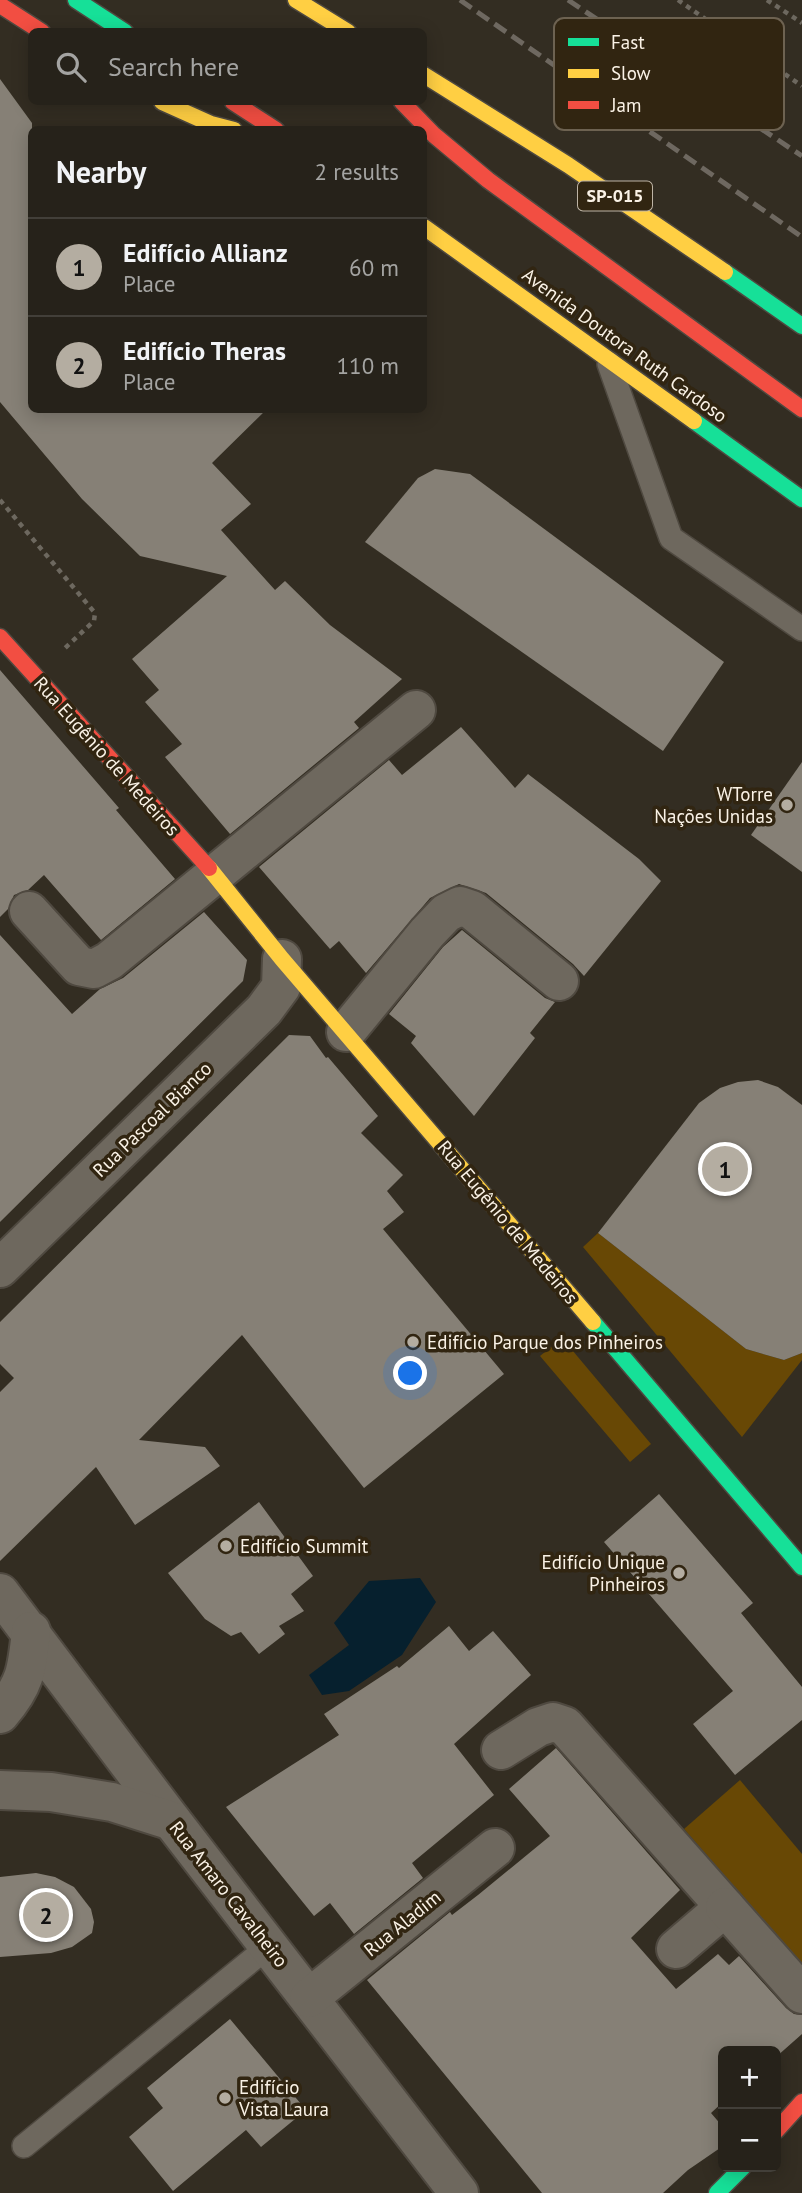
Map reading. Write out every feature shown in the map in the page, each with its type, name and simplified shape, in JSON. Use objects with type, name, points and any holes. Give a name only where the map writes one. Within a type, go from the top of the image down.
[{"type":"main road","points":[[76,0],[119,28]]},
{"type":"main road","points":[[296,0],[338,28]]},
{"type":"main road","points":[[0,5],[36,28]]},
{"type":"main road","name":"SP-015","points":[[427,77],[463,97],[616,197],[802,326]]},
{"type":"main road","points":[[169,105],[219,126]]},
{"type":"main road","points":[[238,105],[270,126]]},
{"type":"main road","points":[[405,105],[424,126]]},
{"type":"main road","points":[[427,129],[512,199],[802,410]]},
{"type":"main road","name":"Avenida Doutora Ruth Cardoso","points":[[427,229],[802,499]]},
{"type":"main road","name":"Rua Eugênio de Medeiros","points":[[0,637],[215,875],[282,959],[802,1567]]},
{"type":"main road","points":[[781,2125],[802,2102]]},
{"type":"main road","points":[[718,2193],[738,2172]]},
{"type":"street","points":[[29,911],[79,966],[94,969],[108,961],[215,875],[415,710]]},
{"type":"street","points":[[346,1032],[427,933],[446,913],[460,906],[472,909],[559,981]]},
{"type":"street","name":"Rua Pascoal Bianco","points":[[0,1268],[264,1010],[281,987],[282,959]]},
{"type":"street","name":"Rua Amaro Cavalheiro","points":[[0,1593],[172,1821],[460,2193]]},
{"type":"street","points":[[0,1714],[13,1699],[26,1674],[31,1631]]},
{"type":"street","points":[[501,1750],[538,1727],[553,1722],[565,1726],[802,1994]]},
{"type":"street","points":[[0,1790],[51,1792],[113,1802],[172,1821]]},
{"type":"street","name":"Rua Aladim","points":[[309,1998],[495,1847]]},
{"type":"street","points":[[676,1949],[725,1907]]},
{"type":"lane","points":[[607,358],[671,538],[802,629]]},
{"type":"lane","points":[[24,2146],[269,1946]]},
{"type":"path","points":[[678,0],[704,18]]},
{"type":"path","points":[[767,0],[802,23]]},
{"type":"path","points":[[784,74],[802,86]]},
{"type":"path","points":[[0,500],[92,608],[96,617],[91,626],[34,674]]},
{"type":"shaded area","points":[[598,1233],[746,1349],[784,1360],[802,1353],[802,1360],[742,1437],[583,1247]]},
{"type":"shaded area","points":[[562,1338],[651,1444],[630,1462],[540,1356]]},
{"type":"shaded area","points":[[740,1780],[802,1854],[802,1965],[684,1829]]},
{"type":"water","points":[[420,1578],[436,1602],[402,1655],[349,1691],[322,1695],[309,1675],[349,1645],[334,1623],[369,1581]]},
{"type":"building","points":[[0,79],[32,123],[32,126],[28,126],[28,413],[263,413],[212,463],[251,504],[221,530],[275,590],[285,581],[330,625],[402,679],[354,722],[359,728],[230,834],[165,757],[182,744],[145,702],[159,690],[132,659],[227,576],[140,556],[82,499],[0,402]]},
{"type":"building","points":[[435,469],[470,474],[724,662],[663,751],[365,542],[418,478]]},
{"type":"building","points":[[0,670],[119,808],[116,810],[175,879],[101,940],[44,875],[28,890],[14,895],[8,909],[0,917]]},
{"type":"building","points":[[461,727],[515,788],[528,774],[639,859],[661,881],[584,976],[486,893],[459,884],[430,898],[366,973],[339,941],[330,949],[259,867],[389,760],[402,775]]},
{"type":"building","name":"WTorre Nações Unidas","points":[[802,762],[802,872],[751,835]]},
{"type":"building","points":[[204,912],[247,960],[243,981],[0,1222],[0,935],[72,1014],[100,989],[123,978]]},
{"type":"building","points":[[462,930],[545,998],[555,1002],[530,1033],[535,1038],[474,1116],[411,1043],[416,1036],[389,1014],[443,947]]},
{"type":"building","points":[[289,1035],[310,1036],[378,1116],[361,1133],[403,1175],[387,1191],[404,1212],[383,1229],[504,1374],[364,1488],[242,1335],[139,1440],[205,1447],[220,1466],[135,1525],[96,1467],[0,1561],[0,1392],[14,1378],[0,1364],[0,1322]]},
{"type":"building","points":[[758,1080],[778,1087],[802,1105],[802,1353],[784,1360],[746,1349],[598,1233],[699,1103],[720,1088],[738,1082]]},
{"type":"building","points":[[659,1494],[753,1603],[741,1613],[802,1687],[802,1720],[735,1775],[693,1724],[733,1691],[604,1542]]},
{"type":"building","points":[[259,1502],[313,1576],[291,1594],[304,1611],[279,1626],[285,1634],[259,1654],[241,1632],[231,1636],[205,1619],[168,1573]]},
{"type":"building","points":[[449,1626],[469,1651],[493,1631],[531,1675],[454,1744],[494,1795],[412,1863],[423,1878],[354,1934],[330,1903],[314,1916],[226,1807],[339,1735],[324,1714],[397,1666],[399,1668]]},
{"type":"building","points":[[556,1748],[680,1890],[631,1938],[676,1989],[718,1954],[729,1965],[739,1956],[786,2008],[794,2014],[802,2015],[802,2034],[781,2053],[781,2046],[718,2046],[718,2107],[711,2113],[718,2121],[718,2149],[688,2170],[663,2193],[542,2193],[367,1980],[450,1912],[452,1915],[550,1836],[509,1789]]},
{"type":"building","points":[[36,1873],[55,1877],[74,1887],[91,1909],[94,1922],[92,1933],[72,1947],[51,1953],[0,1957],[0,1877]]},
{"type":"building","name":"Edifício Vista Laura","points":[[230,2019],[306,2110],[261,2147],[246,2130],[173,2191],[129,2137],[163,2108],[147,2088]]},
{"type":"railway","points":[[460,0],[554,65]]},
{"type":"railway","points":[[568,0],[595,18]]},
{"type":"railway","points":[[648,130],[802,237]]},
{"type":"railway","points":[[763,130],[802,156]]},
{"type":"traffic: fast","points":[[76,0],[119,28]]},
{"type":"traffic: fast","points":[[725,272],[802,326]]},
{"type":"traffic: fast","points":[[694,421],[802,499]]},
{"type":"traffic: fast","points":[[593,1322],[802,1567]]},
{"type":"traffic: fast","points":[[717,2193],[738,2172]]},
{"type":"traffic: slow","points":[[296,0],[342,28]]},
{"type":"traffic: slow","points":[[427,77],[568,165],[725,272]]},
{"type":"traffic: slow","points":[[169,105],[219,126]]},
{"type":"traffic: slow","points":[[427,229],[694,421]]},
{"type":"traffic: slow","points":[[209,868],[282,959],[593,1322]]},
{"type":"traffic: jam","points":[[0,5],[36,28]]},
{"type":"traffic: jam","points":[[238,105],[270,126]]},
{"type":"traffic: jam","points":[[405,105],[425,126]]},
{"type":"traffic: jam","points":[[427,128],[488,180],[802,409]]},
{"type":"traffic: jam","points":[[0,637],[209,868]]},
{"type":"traffic: jam","points":[[781,2125],[802,2102]]},
{"type":"place","name":"WTorre Nações Unidas","points":[[787,805]]},
{"type":"place","name":"Edifício Allianz","points":[[725,1169]]},
{"type":"place","name":"Edifício Parque dos Pinheiros","points":[[413,1342]]},
{"type":"place","name":"Edifício Summit","points":[[226,1546]]},
{"type":"place","name":"Edifício Unique Pinheiros","points":[[679,1573]]},
{"type":"place","name":"Edifício Theras","points":[[46,1915]]},
{"type":"place","name":"Edifício Vista Laura","points":[[225,2098]]}]
